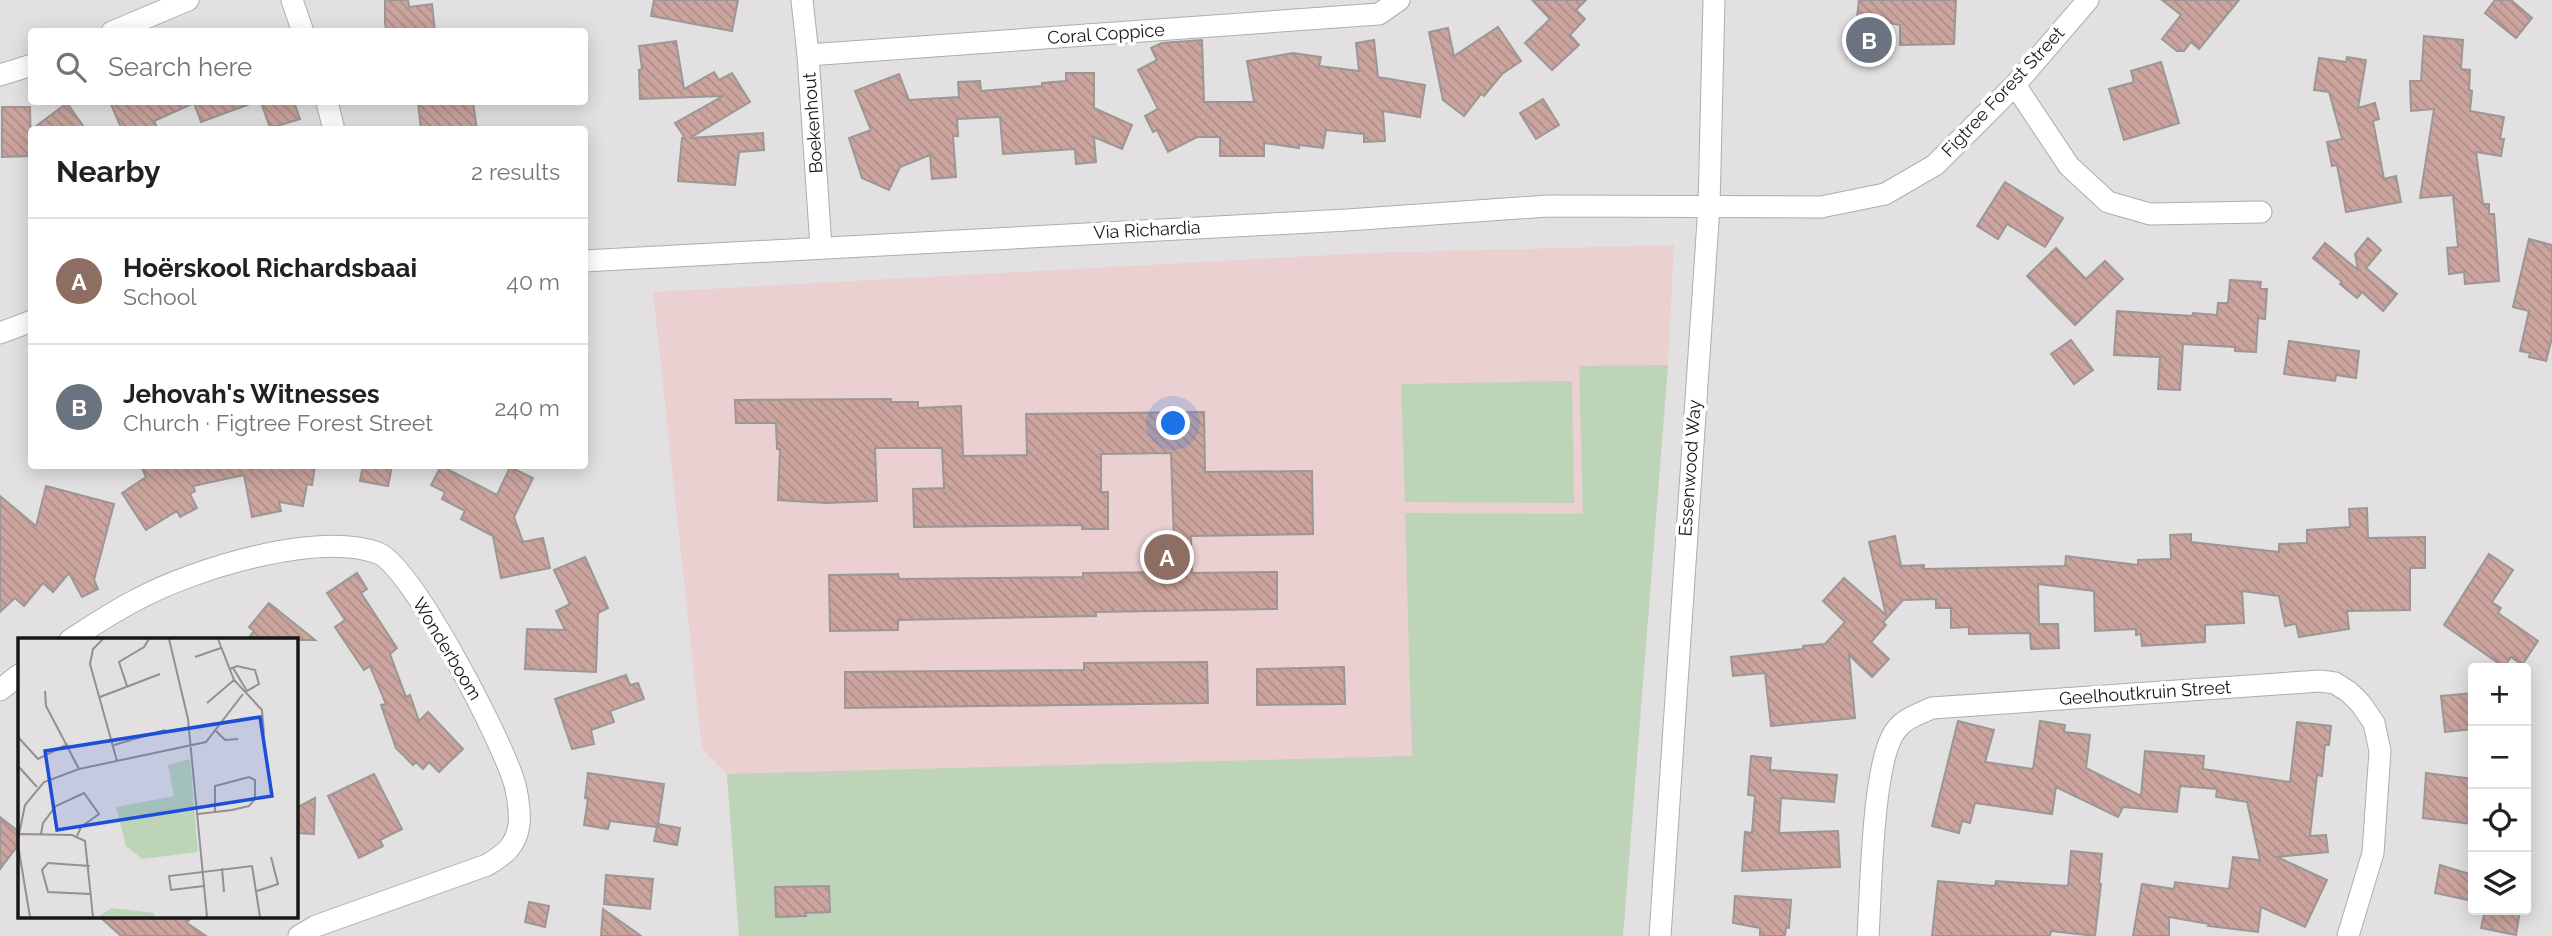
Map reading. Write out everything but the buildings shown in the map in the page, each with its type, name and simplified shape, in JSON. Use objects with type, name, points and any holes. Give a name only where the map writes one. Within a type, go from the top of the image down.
[{"type":"street","points":[[122,28],[188,0]]},
{"type":"street","points":[[292,0],[302,28]]},
{"type":"street","name":"Boekenhout","points":[[802,0],[821,247]]},
{"type":"street","name":"Coral Coppice","points":[[808,55],[1379,14],[1399,0]]},
{"type":"street","name":"Essenwood Way","points":[[1660,936],[1709,206],[1714,0]]},
{"type":"street","name":"Figtree Forest Street","points":[[1709,206],[1821,207],[1885,194],[1935,165],[2015,85],[2088,0]]},
{"type":"street","points":[[0,75],[28,66]]},
{"type":"street","points":[[2015,85],[2069,166],[2108,202],[2150,214],[2261,212]]},
{"type":"street","points":[[328,105],[333,126]]},
{"type":"street","name":"Via Richardia","points":[[588,261],[1347,220],[1548,206],[1709,206]]},
{"type":"street","points":[[0,333],[28,322]]},
{"type":"street","name":"Wonderboom","points":[[73,638],[138,599],[187,577],[289,550],[327,547],[368,551],[381,554],[402,575],[435,624],[479,702],[501,748],[516,788],[519,824],[517,834],[511,848],[487,865],[316,926],[299,936]]},
{"type":"street","points":[[0,690],[18,676]]},
{"type":"street","name":"Geelhoutkruin Street","points":[[1868,936],[1877,803],[1886,752],[1895,731],[1910,718],[1932,708],[2319,681],[2335,683],[2361,704],[2374,723],[2380,751],[2373,853],[2348,936]]},
{"type":"shaded area","points":[[1674,245],[1668,365],[1623,936],[739,936],[727,774],[702,749],[653,292],[1368,253]]},
{"type":"green space","points":[[1668,365],[1623,936],[739,936],[727,774],[1412,756],[1405,513],[1583,514],[1579,366]]},
{"type":"green space","points":[[1572,381],[1574,503],[1405,502],[1401,384]]},
{"type":"place","name":"Jehovah's Witnesses","points":[[1869,40]]},
{"type":"place","name":"Hoërskool Richardsbaai","points":[[1167,557]]}]
